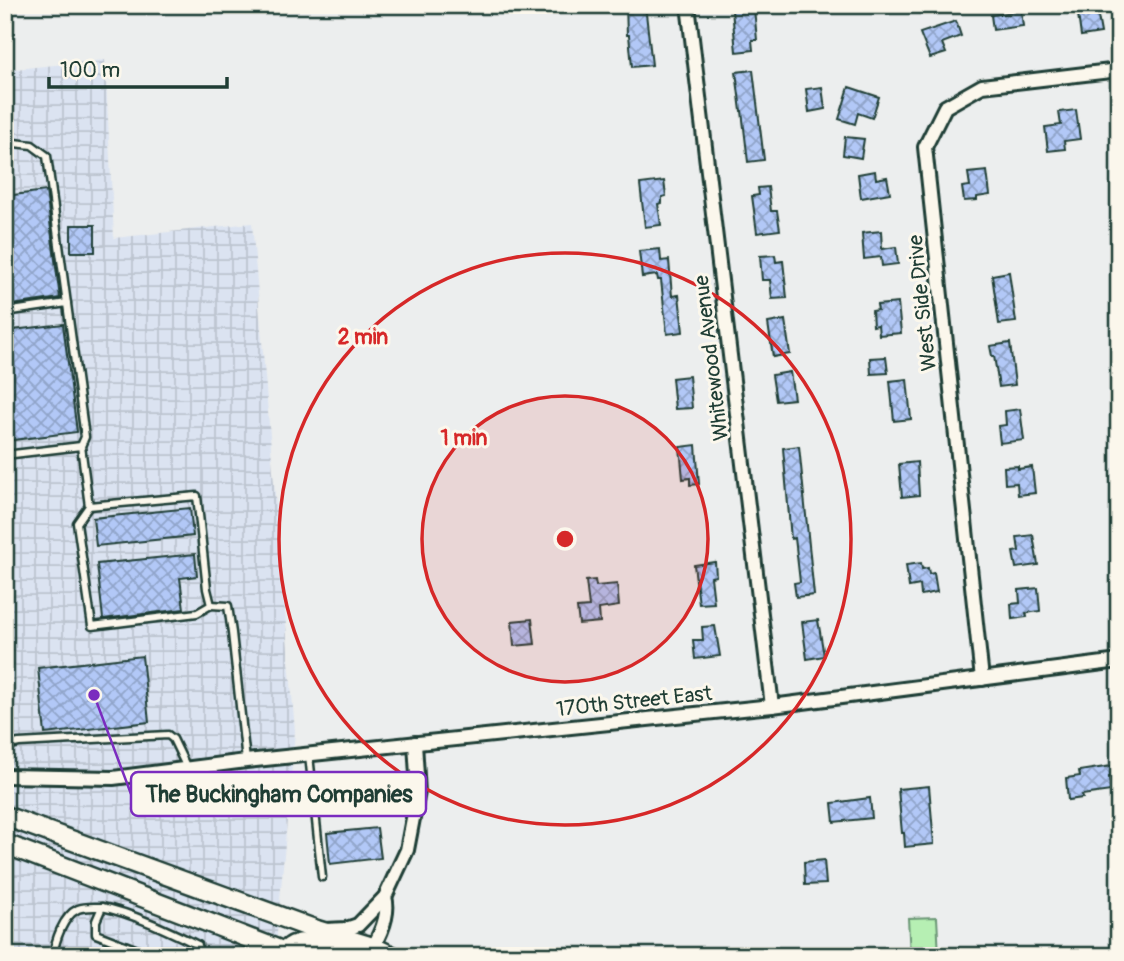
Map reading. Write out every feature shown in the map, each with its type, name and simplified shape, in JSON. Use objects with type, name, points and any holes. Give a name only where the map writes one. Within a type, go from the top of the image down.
[{"type":"main road","points":[[5,816],[392,956]]},
{"type":"main road","points":[[5,844],[290,954],[295,945],[312,944],[345,954],[367,952],[373,947]]},
{"type":"street","name":"Whitewood Avenue","points":[[688,5],[772,706]]},
{"type":"street","name":"West Side Drive","points":[[982,679],[925,147],[945,107],[982,86],[1119,70]]},
{"type":"street","name":"170th Street East","points":[[5,776],[113,778],[246,761],[772,706],[1119,661]]},
{"type":"street","points":[[317,930],[346,929],[358,925],[385,897],[407,850],[418,792],[415,743]]},
{"type":"street","points":[[373,947],[381,933],[388,906],[385,897]]},
{"type":"lane","points":[[5,142],[32,145],[47,156],[85,437],[81,446],[89,506],[77,523],[92,626],[197,613],[211,605],[228,606],[246,761]]},
{"type":"lane","points":[[5,312],[67,303]]},
{"type":"lane","points":[[5,454],[81,446]]},
{"type":"lane","points":[[89,506],[197,496],[211,605]]},
{"type":"lane","points":[[5,746],[168,735],[173,739],[188,769]]},
{"type":"lane","points":[[309,755],[322,877]]},
{"type":"lane","points":[[53,956],[64,923],[75,910],[87,907],[112,909],[167,930],[198,945],[197,952]]},
{"type":"lane","points":[[102,907],[96,920],[96,934],[153,956]]},
{"type":"lane","points":[[187,956],[197,952],[208,956]]},
{"type":"shaded area","points":[[105,60],[114,238],[252,223],[295,731],[275,956],[5,956],[5,70]]},
{"type":"green space","points":[[937,917],[939,956],[910,956],[908,918]]},
{"type":"building","points":[[626,5],[645,5],[652,65],[632,67]]},
{"type":"building","points":[[1096,5],[1101,33],[1081,36],[1077,7]]},
{"type":"building","points":[[754,8],[757,40],[752,40],[753,50],[736,52],[732,10]]},
{"type":"building","points":[[1021,11],[1023,26],[993,30],[991,15]]},
{"type":"building","points":[[956,21],[961,36],[942,43],[946,53],[930,58],[920,33]]},
{"type":"building","points":[[753,70],[764,160],[748,162],[736,72]]},
{"type":"building","points":[[822,87],[825,109],[809,112],[806,89]]},
{"type":"building","points":[[849,87],[879,97],[872,118],[858,113],[855,124],[839,119]]},
{"type":"building","points":[[1076,110],[1080,139],[1064,141],[1065,149],[1048,151],[1045,127],[1061,125],[1059,112]]},
{"type":"building","points":[[845,137],[864,139],[861,158],[843,155]]},
{"type":"building","points":[[875,171],[876,179],[887,177],[890,193],[861,198],[858,174]]},
{"type":"building","points":[[987,171],[990,195],[964,201],[962,187],[970,186],[968,173]]},
{"type":"building","points":[[664,181],[666,196],[662,197],[662,203],[658,204],[661,225],[645,227],[640,184]]},
{"type":"building","points":[[768,187],[771,211],[777,211],[780,230],[757,233],[752,196],[759,195],[758,188]]},
{"type":"building","points":[[46,191],[60,298],[12,305],[5,252],[5,196]]},
{"type":"building","points":[[71,225],[95,225],[95,252],[71,252]]},
{"type":"building","points":[[881,231],[882,249],[896,247],[898,264],[882,266],[881,257],[864,259],[862,233]]},
{"type":"building","points":[[660,249],[661,261],[669,260],[672,296],[679,295],[683,332],[667,334],[661,280],[658,280],[657,275],[642,277],[639,251]]},
{"type":"building","points":[[775,255],[776,262],[783,261],[787,298],[772,299],[770,280],[762,280],[760,256]]},
{"type":"building","points":[[1009,272],[1016,322],[999,324],[992,275]]},
{"type":"building","points":[[898,303],[901,333],[879,335],[878,325],[873,326],[872,311],[878,310],[877,305]]},
{"type":"building","points":[[785,320],[790,354],[773,357],[768,323]]},
{"type":"building","points":[[63,324],[77,432],[5,441],[5,331]]},
{"type":"building","points":[[1010,343],[1015,385],[999,387],[990,346]]},
{"type":"building","points":[[886,357],[888,373],[871,374],[870,358]]},
{"type":"building","points":[[790,372],[794,399],[776,401],[772,375]]},
{"type":"building","points":[[689,376],[692,408],[675,409],[672,378]]},
{"type":"building","points":[[907,379],[911,419],[894,421],[890,381]]},
{"type":"building","points":[[1020,409],[1024,440],[1000,443],[998,426],[1006,425],[1005,411]]},
{"type":"building","points":[[696,445],[699,484],[690,485],[690,478],[683,479],[680,447]]},
{"type":"building","points":[[799,446],[814,595],[796,597],[794,583],[800,582],[795,538],[791,539],[783,448]]},
{"type":"building","points":[[917,462],[919,495],[902,497],[899,464]]},
{"type":"building","points":[[1018,466],[1018,469],[1032,467],[1035,493],[1018,495],[1017,483],[1005,484],[1004,467]]},
{"type":"building","points":[[190,508],[193,536],[96,546],[93,518]]},
{"type":"building","points":[[1033,535],[1038,565],[1016,568],[1013,552],[1019,551],[1017,537]]},
{"type":"building","points":[[195,554],[197,576],[180,578],[184,609],[103,619],[97,564]]},
{"type":"building","points":[[715,562],[716,576],[711,577],[714,603],[699,604],[694,565]]},
{"type":"building","points":[[921,563],[922,569],[928,568],[929,574],[934,573],[937,592],[921,595],[920,585],[909,587],[906,565]]},
{"type":"building","points":[[595,580],[596,586],[617,584],[619,606],[599,609],[600,622],[579,624],[577,608],[589,607],[586,581]]},
{"type":"building","points":[[1038,588],[1040,611],[1026,613],[1027,617],[1012,619],[1011,604],[1020,603],[1019,590]]},
{"type":"building","points":[[532,619],[535,644],[514,646],[512,621]]},
{"type":"building","points":[[818,620],[824,656],[807,659],[802,622]]},
{"type":"building","points":[[715,626],[720,656],[695,659],[693,640],[703,640],[702,627]]},
{"type":"building","points":[[142,656],[149,722],[45,734],[38,668]]},
{"type":"building","points":[[1112,766],[1114,776],[1109,777],[1111,791],[1068,800],[1066,778],[1080,776],[1079,771]]},
{"type":"building","points":[[929,786],[934,844],[905,847],[898,789]]},
{"type":"building","points":[[870,798],[872,818],[834,822],[832,803]]},
{"type":"building","points":[[377,828],[381,858],[330,864],[327,833]]},
{"type":"building","points":[[824,860],[826,884],[805,885],[804,862]]},
{"type":"place","name":"The Buckingham Companies","points":[[94,695]]}]
